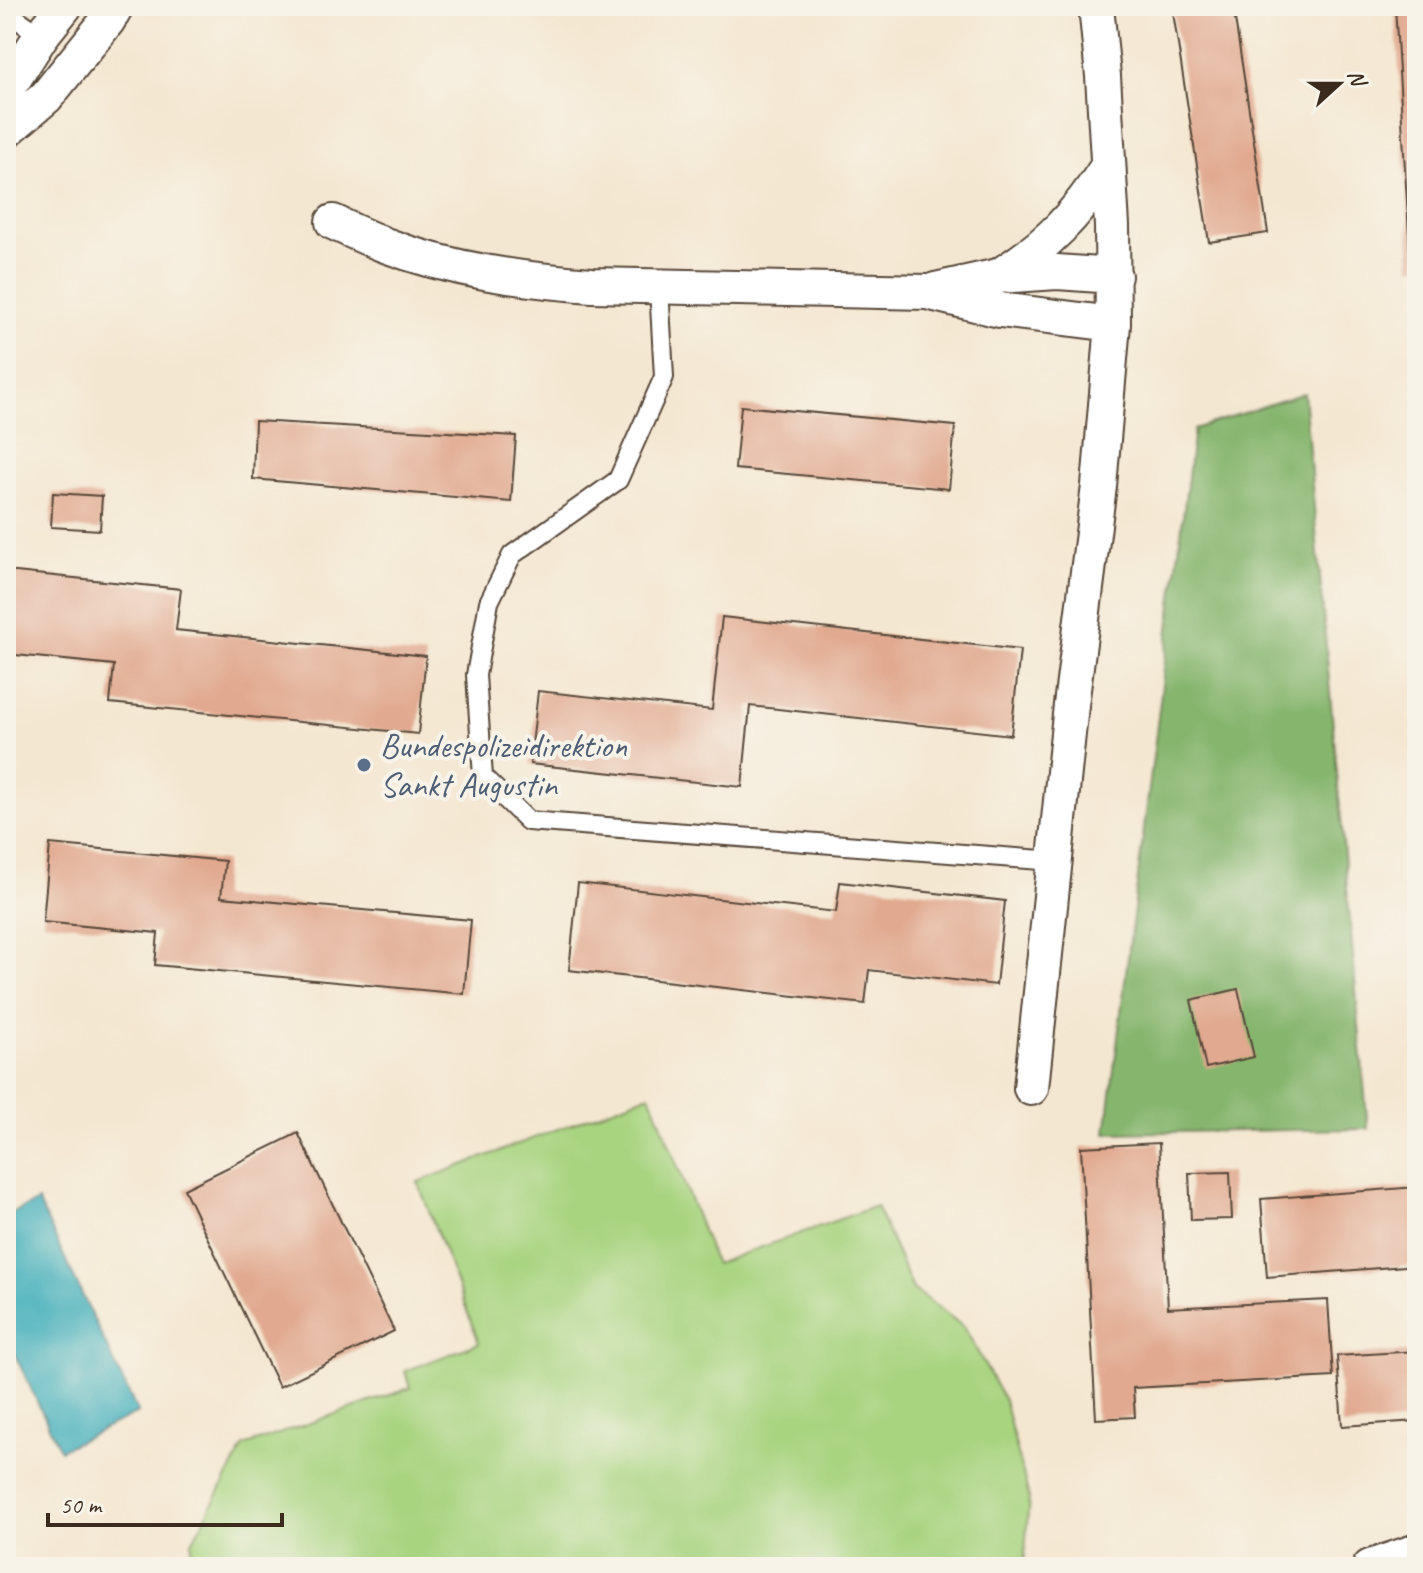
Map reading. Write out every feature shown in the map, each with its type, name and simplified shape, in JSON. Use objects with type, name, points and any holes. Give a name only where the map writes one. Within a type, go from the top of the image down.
[{"type":"street","points":[[6,91],[41,36],[65,6]]},
{"type":"street","points":[[6,131],[46,97],[116,6]]},
{"type":"street","points":[[1031,1088],[1071,705],[1099,486],[1113,324],[1114,276],[1096,6]]},
{"type":"street","points":[[998,276],[1028,257],[1071,218],[1108,166]]},
{"type":"street","points":[[333,222],[408,253],[491,274],[546,282],[927,292],[1000,310],[1113,324]]},
{"type":"street","points":[[927,292],[998,276],[1057,272],[1114,276]]},
{"type":"street","points":[[1370,1567],[1417,1551]]},
{"type":"lane","points":[[6,11],[41,36]]},
{"type":"lane","points":[[659,287],[664,377],[618,480],[512,555],[489,602],[476,675],[483,777],[528,821],[1055,861]]},
{"type":"green space","points":[[1304,393],[1368,1129],[1106,1133],[1194,429]]},
{"type":"green space","points":[[650,1094],[715,1264],[876,1206],[913,1289],[964,1327],[1004,1400],[1029,1497],[1024,1567],[191,1567],[192,1542],[244,1446],[410,1388],[405,1371],[479,1343],[418,1182]]},
{"type":"water","points":[[38,1201],[138,1413],[60,1450],[6,1336],[6,1216]]},
{"type":"building","points":[[1172,6],[1233,6],[1268,233],[1209,242]]},
{"type":"building","points":[[1395,6],[1417,6],[1417,266],[1411,267]]},
{"type":"building","points":[[741,406],[955,426],[949,489],[735,469]]},
{"type":"building","points":[[255,421],[516,436],[511,502],[253,479]]},
{"type":"building","points":[[53,493],[102,496],[100,530],[51,527]]},
{"type":"building","points":[[6,571],[181,589],[176,630],[426,656],[418,734],[110,703],[114,665],[6,654]]},
{"type":"building","points":[[722,617],[1020,650],[1011,735],[750,706],[742,787],[530,764],[538,691],[712,710]]},
{"type":"building","points":[[50,844],[225,861],[221,897],[471,920],[464,994],[155,965],[158,933],[43,922]]},
{"type":"building","points":[[840,882],[1005,901],[996,985],[869,970],[865,1004],[569,970],[578,883],[836,912]]},
{"type":"building","points":[[1238,989],[1254,1057],[1206,1068],[1191,1000]]},
{"type":"building","points":[[298,1133],[394,1331],[279,1387],[184,1189]]},
{"type":"building","points":[[1159,1143],[1168,1308],[1328,1300],[1333,1377],[1133,1388],[1135,1417],[1096,1419],[1081,1147]]},
{"type":"building","points":[[1230,1172],[1232,1219],[1191,1220],[1189,1173]]},
{"type":"building","points":[[1417,1187],[1417,1265],[1267,1277],[1261,1199]]},
{"type":"building","points":[[1417,1351],[1417,1421],[1342,1426],[1337,1356]]},
{"type":"place","name":"Bundespolizeidirektion Sankt Augustin","points":[[364,765]]}]
